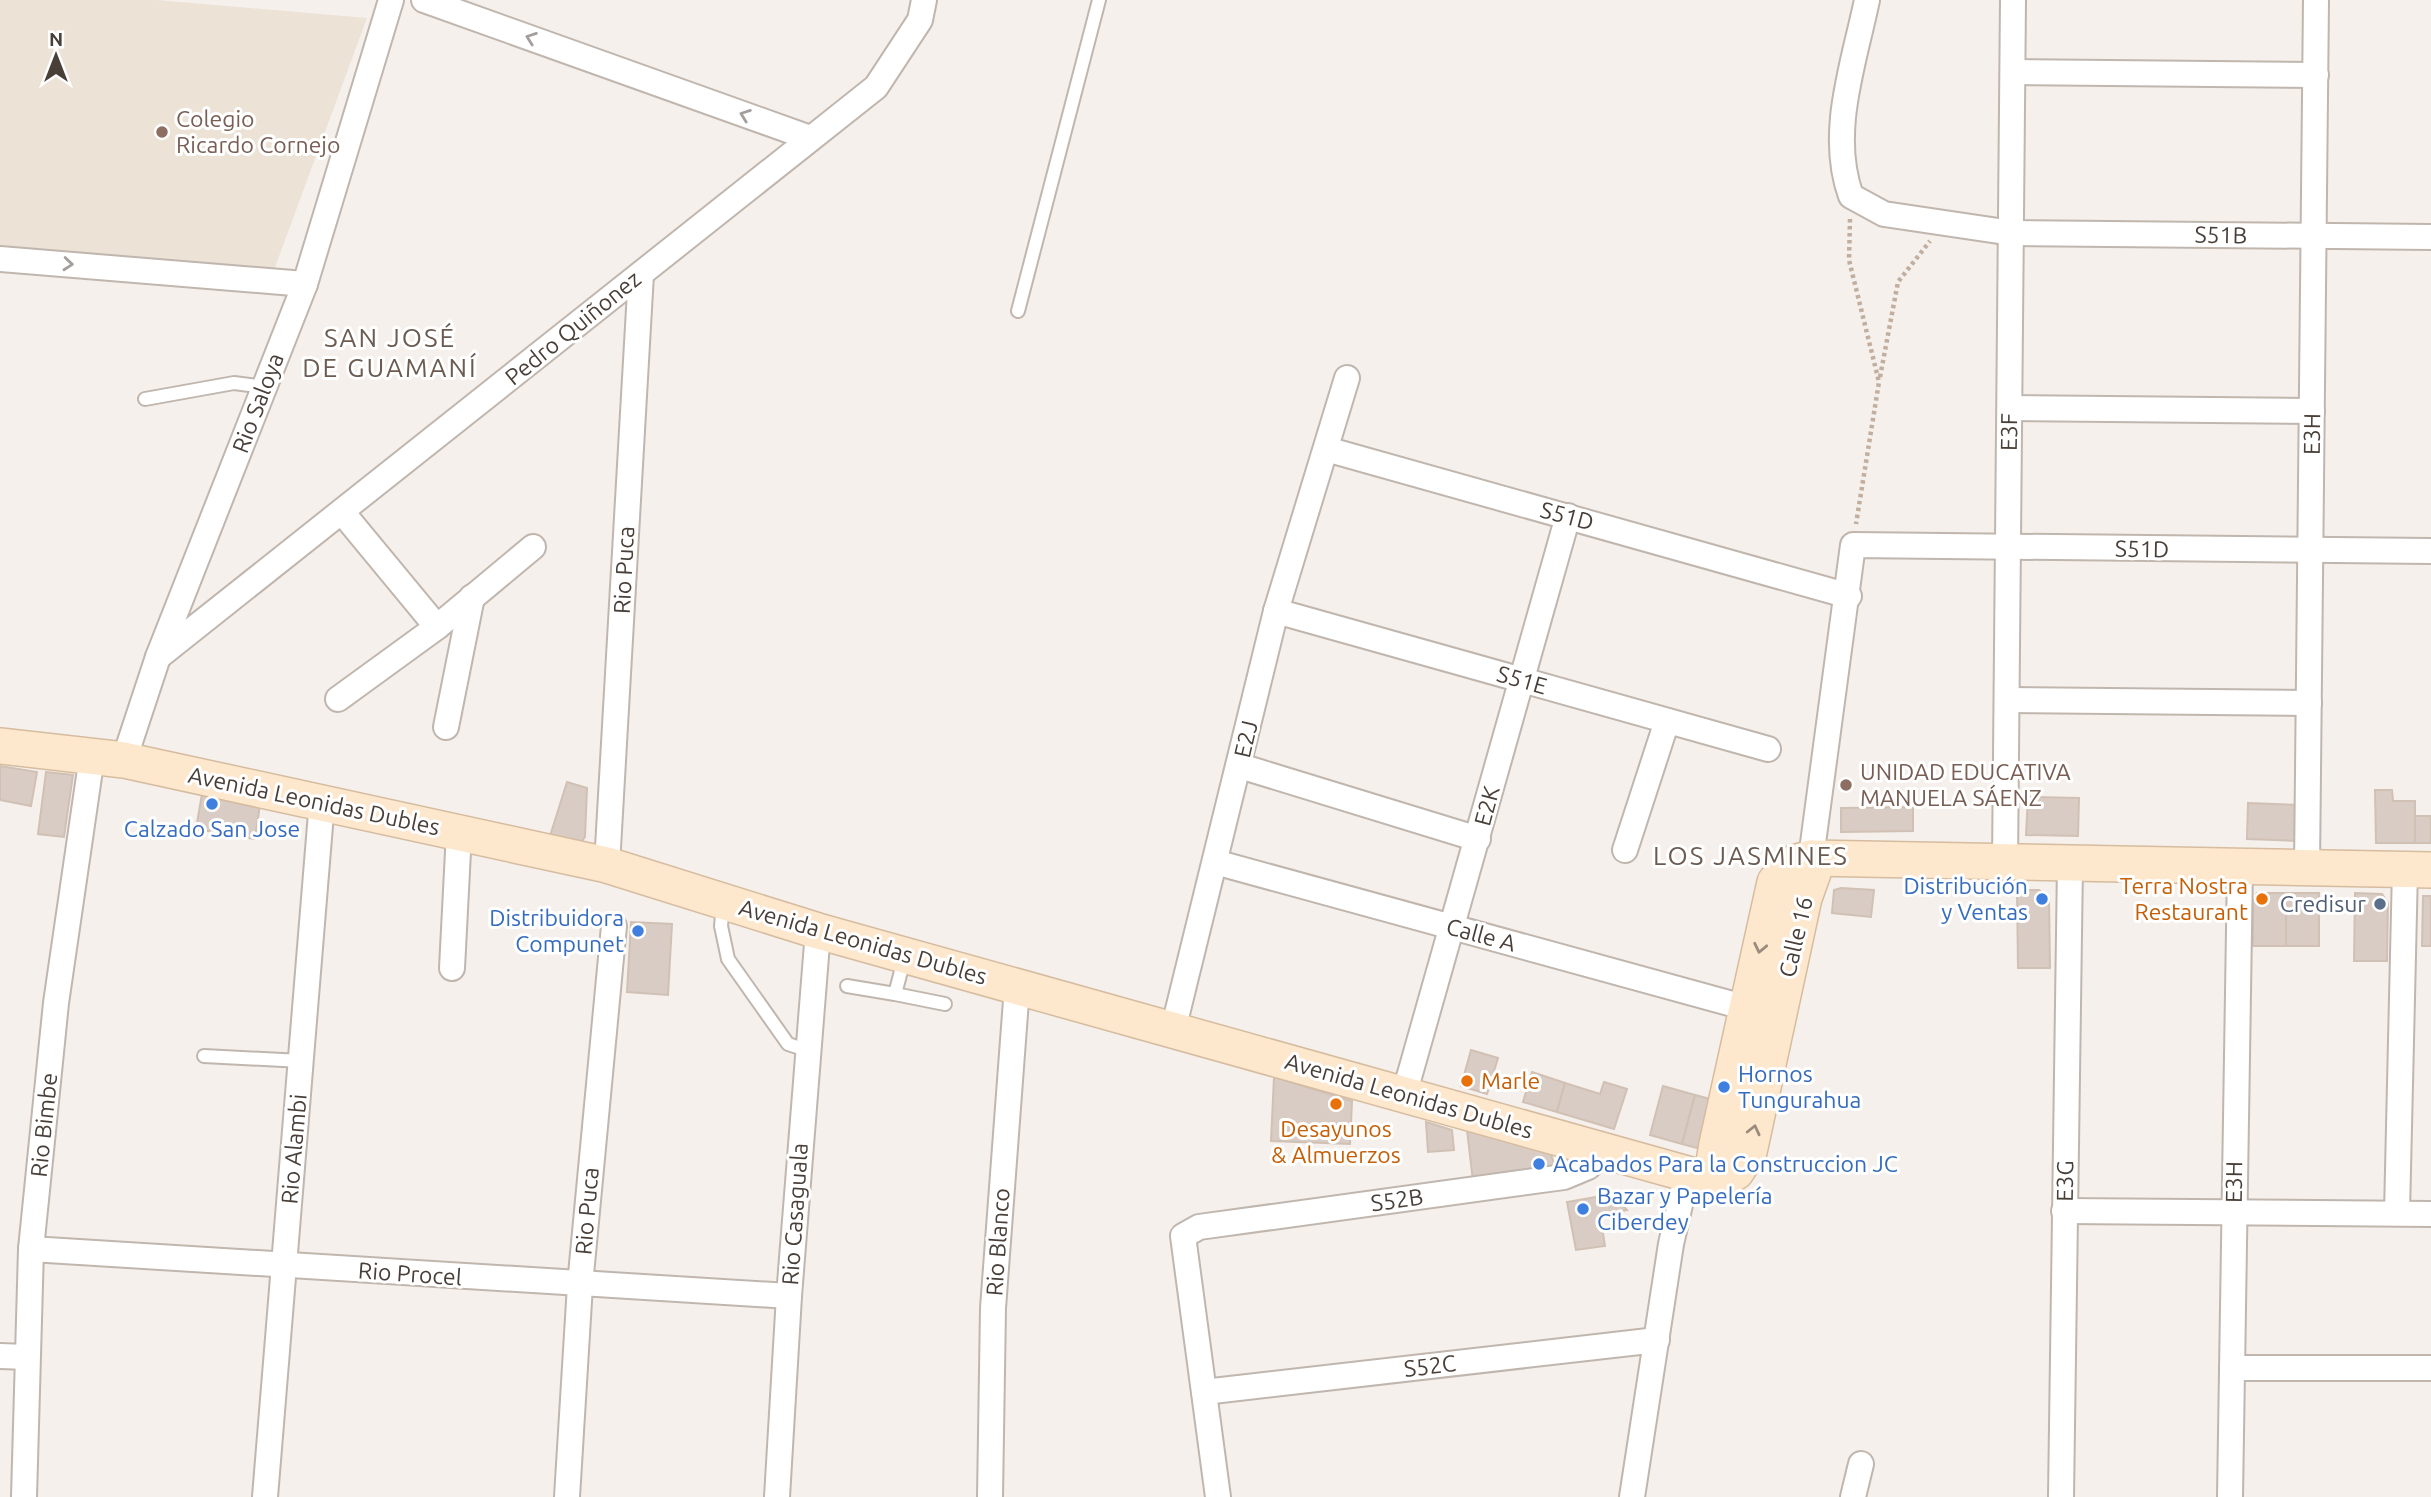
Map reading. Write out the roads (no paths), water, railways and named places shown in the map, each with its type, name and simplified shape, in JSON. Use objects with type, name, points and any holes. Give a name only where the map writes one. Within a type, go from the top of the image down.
[{"type":"main road","name":"Avenida Leonidas Dubles","points":[[0,746],[108,758],[322,801],[607,865],[905,956],[1702,1178]]},
{"type":"main road","points":[[1811,858],[2418,869]]},
{"type":"main road","name":"Calle 16","points":[[1811,858],[1814,870],[1804,898],[1749,1152],[1736,1172],[1702,1178],[1714,1162],[1775,882],[1791,864],[1811,858]]},
{"type":"street","name":"Rio Saloya","points":[[108,758],[158,657],[305,284],[391,0]]},
{"type":"street","points":[[424,0],[810,138]]},
{"type":"street","name":"Pedro Quiñonez","points":[[158,657],[876,87],[920,20],[924,0]]},
{"type":"street","name":"S51B","points":[[1867,0],[1842,124],[1842,164],[1851,196],[1884,214],[1943,225],[2012,233],[2431,237]]},
{"type":"street","name":"E3F","points":[[2005,863],[2013,0]]},
{"type":"street","name":"E3H","points":[[2307,868],[2316,0]]},
{"type":"street","points":[[2013,72],[2316,75]]},
{"type":"street","points":[[0,259],[305,284]]},
{"type":"street","name":"Rio Puca","points":[[607,865],[641,274]]},
{"type":"street","name":"E2J","points":[[1173,1030],[1276,611],[1347,378]]},
{"type":"street","points":[[2010,408],[2312,411]]},
{"type":"street","name":"S51D","points":[[1326,449],[1849,596],[1853,545],[2431,551]]},
{"type":"street","points":[[342,512],[437,627]]},
{"type":"street","name":"E2K","points":[[1404,1095],[1568,516]]},
{"type":"street","points":[[338,699],[437,627],[533,547]]},
{"type":"street","points":[[1811,858],[1849,596]]},
{"type":"street","points":[[446,727],[472,597]]},
{"type":"street","name":"S51E","points":[[1276,611],[1768,749]]},
{"type":"street","points":[[2007,700],[2309,703]]},
{"type":"street","points":[[1625,850],[1667,721]]},
{"type":"street","name":"Rio Bimbe","points":[[24,1497],[31,1249],[56,1003],[108,758]]},
{"type":"street","points":[[1240,766],[1478,839]]},
{"type":"street","name":"Rio Alambi","points":[[265,1497],[322,801]]},
{"type":"street","points":[[452,968],[459,832]]},
{"type":"street","name":"Calle A","points":[[1214,862],[1747,1009]]},
{"type":"street","name":"E3G","points":[[2060,1497],[2070,864]]},
{"type":"street","name":"E3H","points":[[2230,1497],[2239,867]]},
{"type":"street","points":[[2397,1213],[2418,869]]},
{"type":"street","name":"Rio Puca","points":[[567,1497],[580,1285],[614,926]]},
{"type":"street","name":"Rio Casaguala","points":[[777,1497],[807,1046],[818,931]]},
{"type":"street","name":"Rio Blanco","points":[[990,1497],[993,1308],[1017,987]]},
{"type":"street","name":"S52B","points":[[1204,1392],[1183,1236],[1199,1227],[1564,1177],[1588,1167],[1605,1152]]},
{"type":"street","points":[[1632,1497],[1671,1244],[1702,1178]]},
{"type":"street","points":[[2064,1211],[2431,1214]]},
{"type":"street","name":"Rio Procel","points":[[31,1249],[789,1296]]},
{"type":"street","name":"S52C","points":[[1204,1392],[1657,1340]]},
{"type":"street","points":[[0,1356],[27,1357]]},
{"type":"street","points":[[2232,1368],[2431,1368]]},
{"type":"street","points":[[1204,1392],[1218,1497]]},
{"type":"street","points":[[1853,1497],[1861,1464]]},
{"type":"lane","points":[[1018,311],[1099,0]]},
{"type":"lane","points":[[145,400],[234,383],[265,387]]},
{"type":"lane","points":[[723,901],[721,926],[728,959],[788,1044],[807,1046]]},
{"type":"lane","points":[[895,994],[905,956]]},
{"type":"lane","points":[[847,986],[945,1004]]},
{"type":"lane","points":[[204,1056],[302,1061]]},
{"type":"place","name":"Colegio Ricardo Cornejo","points":[[162,132]]},
{"type":"place","name":"UNIDAD EDUCATIVA MANUELA SÁENZ","points":[[1846,785]]},
{"type":"place","name":"Calzado San Jose","points":[[212,804]]},
{"type":"place","name":"Distribución y Ventas","points":[[2042,899]]},
{"type":"place","name":"Terra Nostra Restaurant","points":[[2262,899]]},
{"type":"place","name":"Credisur","points":[[2380,904]]},
{"type":"place","name":"Distribuidora Compunet","points":[[638,931]]},
{"type":"place","name":"Marle","points":[[1467,1081]]},
{"type":"place","name":"Hornos Tungurahua","points":[[1724,1087]]},
{"type":"place","name":"Desayunos & Almuerzos","points":[[1336,1104]]},
{"type":"place","name":"Acabados Para la Construccion JC","points":[[1539,1164]]},
{"type":"place","name":"Bazar y Papelería Ciberdey","points":[[1583,1209]]},
{"type":"district","name":"SAN JOSÉ DE GUAMANÍ","points":[[390,353]]},
{"type":"district","name":"LOS JASMINES","points":[[1751,856]]}]
